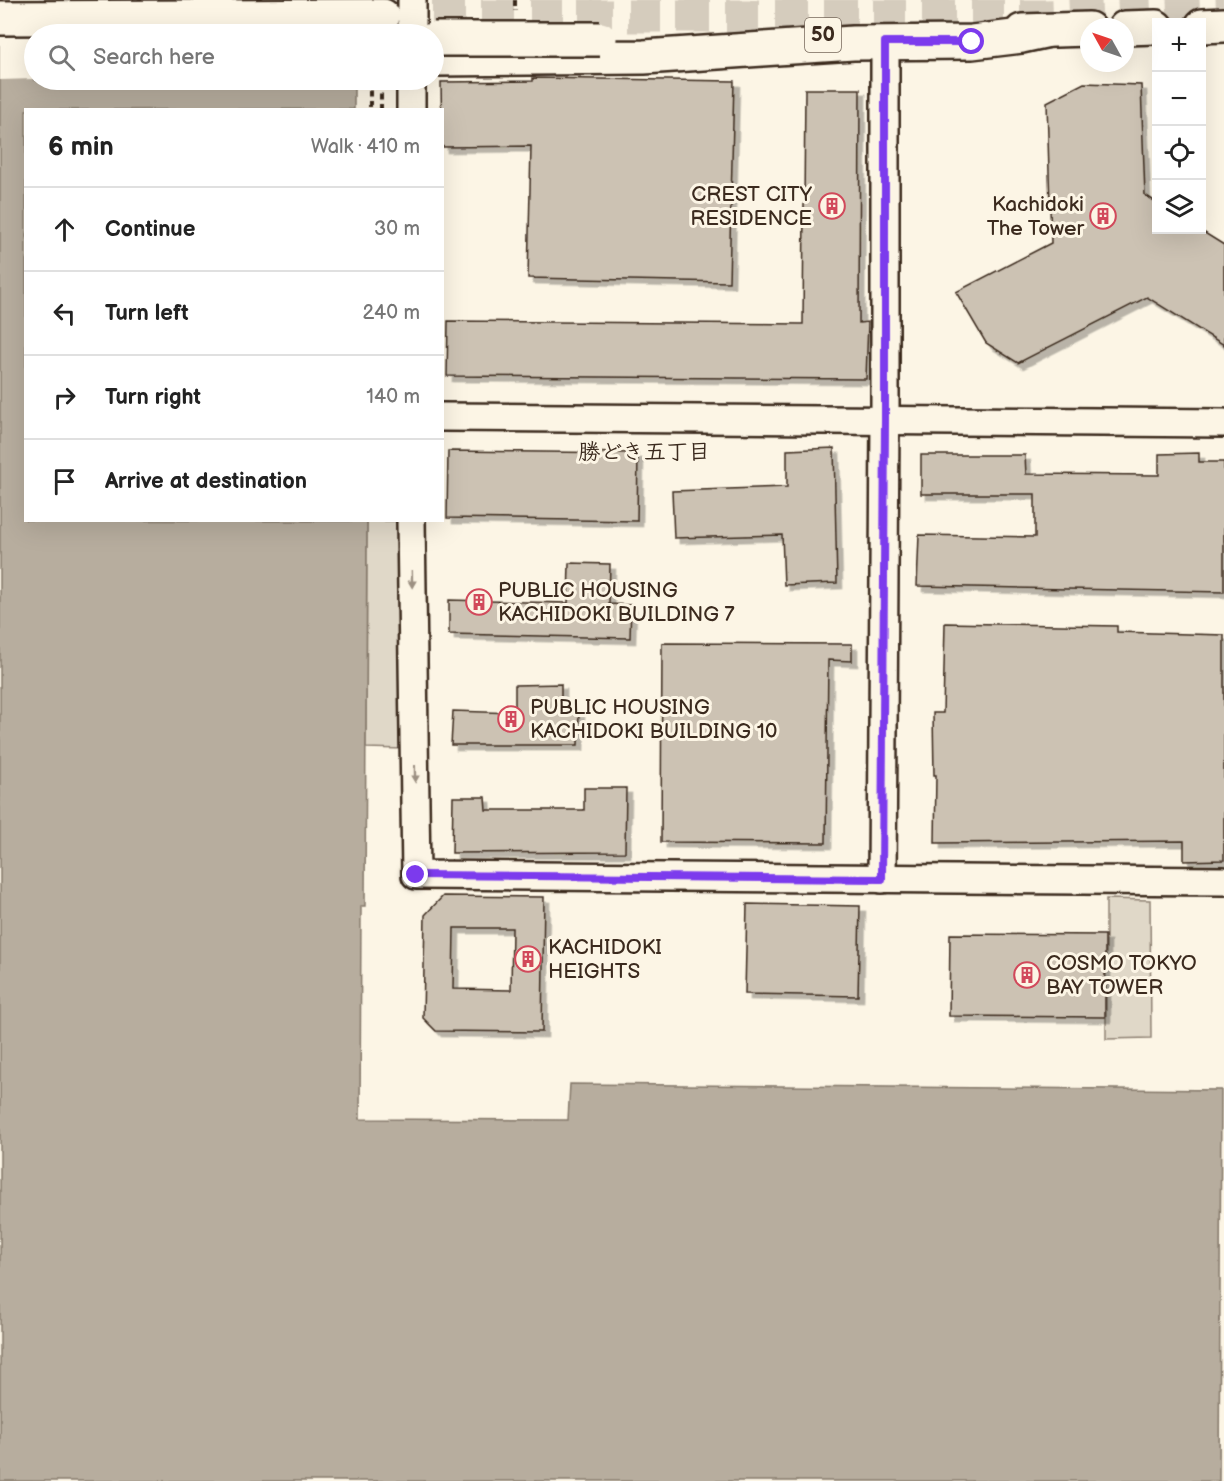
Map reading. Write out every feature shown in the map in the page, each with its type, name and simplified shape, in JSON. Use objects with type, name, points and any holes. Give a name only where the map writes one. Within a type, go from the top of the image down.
[{"type":"main road","points":[[0,18],[382,16]]},
{"type":"main road","points":[[1206,26],[1224,25]]},
{"type":"main road","points":[[1134,28],[1152,27]]},
{"type":"main road","points":[[0,28],[24,29]]},
{"type":"main road","name":"50","points":[[444,39],[600,39],[1080,29]]},
{"type":"main road","points":[[444,58],[644,57],[793,46],[885,42],[972,42],[1045,31]]},
{"type":"street","points":[[412,0],[412,24]]},
{"type":"street","points":[[882,879],[885,42]]},
{"type":"street","points":[[411,90],[411,108]]},
{"type":"street","points":[[444,417],[1224,423]]},
{"type":"street","points":[[411,522],[416,875],[1224,881]]},
{"type":"path","points":[[371,90],[371,108]]},
{"type":"path","points":[[382,90],[382,108]]},
{"type":"shaded area","points":[[0,0],[24,24],[24,90],[354,90],[354,108],[24,108],[24,522],[367,522],[365,906],[361,906],[360,1119],[568,1120],[570,1084],[1221,1090],[1219,1481],[0,1481]]},
{"type":"shaded area","points":[[367,522],[404,522],[404,749],[366,748]]},
{"type":"shaded area","points":[[1106,899],[1150,900],[1151,1038],[1106,1039]]},
{"type":"pier","points":[[0,0],[357,0],[357,24],[24,24],[24,79],[0,80]]},
{"type":"building","points":[[533,78],[734,81],[729,282],[528,278],[531,146],[444,147],[444,108],[441,108],[441,90],[444,90],[444,82],[533,81]]},
{"type":"building","name":"Kachidoki The Tower","points":[[1084,83],[1141,85],[1145,195],[1152,199],[1152,234],[1206,234],[1224,245],[1224,345],[1147,297],[1018,363],[986,343],[956,292],[1051,243],[1047,102]]},
{"type":"building","name":"CREST CITY RESIDENCE","points":[[805,89],[860,89],[859,323],[868,322],[866,379],[447,376],[448,321],[803,324]]},
{"type":"building","points":[[834,448],[837,583],[784,585],[782,535],[674,538],[672,491],[787,487],[787,450]]},
{"type":"building","points":[[448,451],[638,453],[637,521],[447,518]]},
{"type":"building","points":[[1199,453],[1199,462],[1224,462],[1224,592],[917,586],[919,535],[1035,537],[1035,494],[921,494],[921,455],[1025,455],[1026,474],[1159,475],[1159,454]]},
{"type":"building","name":"PUBLIC HOUSING KACHIDOKI BUILDING 7","points":[[569,563],[610,564],[609,604],[631,605],[630,638],[449,634],[449,600],[568,603]]},
{"type":"building","points":[[945,623],[1117,626],[1117,632],[1224,635],[1224,860],[1184,861],[1184,841],[935,843],[936,775],[934,775],[933,713],[943,713]]},
{"type":"building","points":[[662,643],[852,644],[852,661],[828,660],[826,843],[661,842]]},
{"type":"building","name":"PUBLIC HOUSING KACHIDOKI BUILDING 10","points":[[561,684],[561,712],[579,712],[578,745],[451,745],[453,711],[515,713],[515,685]]},
{"type":"building","points":[[584,788],[626,788],[625,852],[452,853],[453,797],[485,797],[486,810],[584,810]]},
{"type":"building","name":"KACHIDOKI HEIGHTS","points":[[443,896],[544,897],[542,1032],[436,1031],[423,1018],[425,915]],"holes":[[[454,928],[512,928],[511,990],[453,989]]]},
{"type":"building","points":[[747,904],[860,906],[858,996],[745,994]]},
{"type":"building","name":"COSMO TOKYO BAY TOWER","points":[[950,934],[1105,935],[1105,1017],[949,1016]]},
{"type":"tunnel","points":[[383,16],[1044,16],[1224,10]]},
{"type":"place","name":"CREST CITY RESIDENCE","points":[[832,206]]},
{"type":"place","name":"Kachidoki The Tower","points":[[1103,216]]},
{"type":"place","name":"PUBLIC HOUSING KACHIDOKI BUILDING 7","points":[[479,602]]},
{"type":"place","name":"PUBLIC HOUSING KACHIDOKI BUILDING 10","points":[[511,719]]},
{"type":"place","name":"KACHIDOKI HEIGHTS","points":[[528,959]]},
{"type":"place","name":"COSMO TOKYO BAY TOWER","points":[[1027,975]]},
{"type":"district","name":"勝どき五丁目","points":[[644,452]]},
{"type":"route","points":[[416,875],[882,879],[885,42],[972,42]]}]
